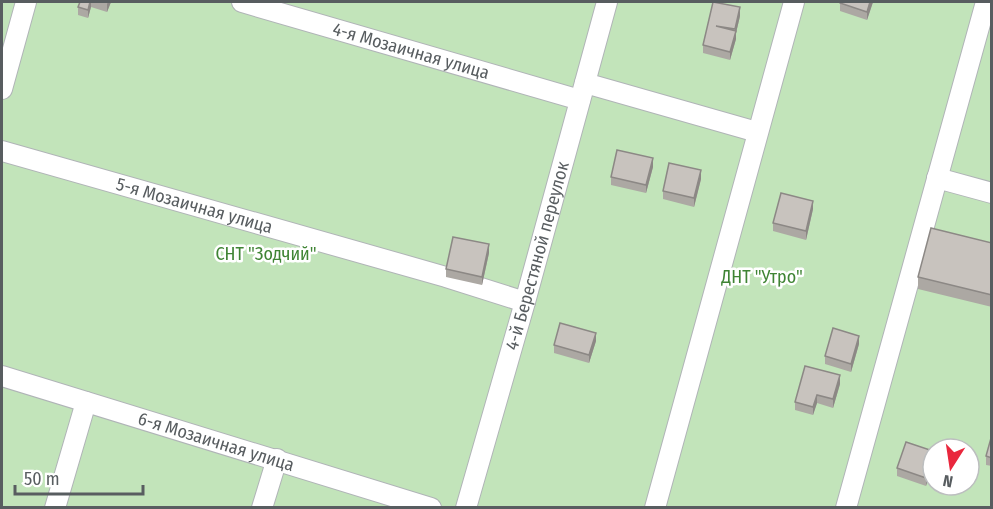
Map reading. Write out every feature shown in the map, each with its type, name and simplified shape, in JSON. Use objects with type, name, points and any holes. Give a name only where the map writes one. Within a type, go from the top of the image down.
[{"type":"lane","points":[[2,89],[27,2]]},
{"type":"lane","name":"4-я Мозаичная улица","points":[[243,2],[582,92],[757,132]]},
{"type":"lane","name":"4-й Берестяной переулок","points":[[466,507],[607,2]]},
{"type":"lane","points":[[655,507],[794,2]]},
{"type":"lane","points":[[846,507],[937,178],[987,11]]},
{"type":"lane","name":"5-я Мозаичная улица","points":[[2,151],[446,277],[525,302]]},
{"type":"lane","points":[[937,178],[992,193]]},
{"type":"lane","name":"6-я Мозаичная улица","points":[[2,376],[431,507]]},
{"type":"lane","points":[[55,507],[86,402]]},
{"type":"lane","points":[[262,507],[277,459]]},
{"type":"green space","points":[[2,2],[991,2],[991,507],[2,507]]},
{"type":"building","points":[[80,2],[90,2],[88,10],[78,7]]},
{"type":"building","points":[[713,2],[740,7],[735,29],[716,26],[736,31],[730,52],[703,45]]},
{"type":"building","points":[[840,2],[870,2],[867,12]]},
{"type":"building","points":[[617,150],[653,158],[646,185],[611,177]]},
{"type":"building","points":[[669,163],[701,170],[694,198],[663,191]]},
{"type":"building","points":[[781,193],[813,201],[806,231],[773,223]]},
{"type":"building","points":[[931,228],[992,243],[992,295],[918,277]]},
{"type":"building","points":[[453,237],[489,244],[482,277],[446,269]]},
{"type":"building","points":[[560,323],[596,333],[589,355],[554,345]]},
{"type":"building","points":[[833,328],[859,336],[851,364],[825,356]]},
{"type":"building","points":[[805,366],[840,375],[833,399],[817,395],[813,407],[795,402]]},
{"type":"building","points":[[992,438],[992,458],[986,456]]},
{"type":"building","points":[[906,442],[921,447],[921,476],[897,468]]},
{"type":"park label","name":"СНТ \"Зодчий\"","points":[[266,254]]},
{"type":"park label","name":"ДНТ \"Утро\"","points":[[762,277]]}]
